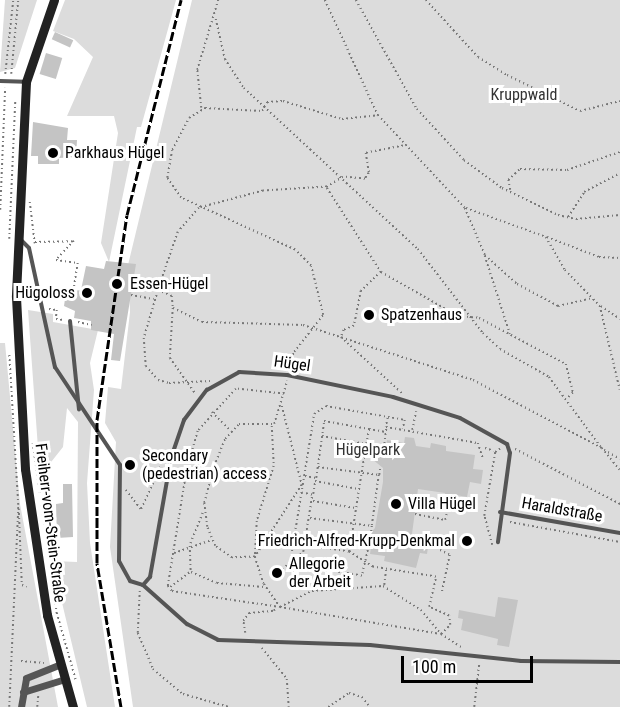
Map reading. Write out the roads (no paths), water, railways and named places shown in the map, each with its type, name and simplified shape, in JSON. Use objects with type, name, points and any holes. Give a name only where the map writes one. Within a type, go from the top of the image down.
[{"type":"main road","name":"Freiherr-vom-Stein-Straße","points":[[54,0],[26,82],[16,297],[26,469],[47,615],[73,707]]},
{"type":"street","points":[[21,707],[26,678],[60,664]]},
{"type":"street","points":[[23,692],[65,679]]},
{"type":"lane","points":[[5,81],[26,82]]},
{"type":"lane","points":[[20,240],[29,248],[55,367],[79,410],[107,440],[119,463],[120,568],[126,578],[143,585],[202,634],[255,643],[370,645],[480,657],[620,662]]},
{"type":"lane","points":[[70,321],[79,410]]},
{"type":"lane","name":"Hügel","points":[[143,585],[151,572],[178,431],[199,399],[218,381],[239,372],[287,375],[402,400],[460,418],[507,444],[510,453],[500,512]]},
{"type":"lane","points":[[498,543],[500,512]]},
{"type":"lane","name":"Haraldstraße","points":[[500,512],[620,532]]},
{"type":"railway","points":[[121,707],[97,563],[97,420],[127,215],[181,0]]},
{"type":"place","name":"Parkhaus Hügel","points":[[53,153]]},
{"type":"place","name":"Essen-Hügel","points":[[117,284]]},
{"type":"place","name":"Hügoloss","points":[[87,293]]},
{"type":"place","name":"Spatzenhaus","points":[[369,315]]},
{"type":"place","name":"Secondary (pedestrian) access","points":[[130,465]]},
{"type":"place","name":"Villa Hügel","points":[[396,504]]},
{"type":"place","name":"Friedrich-Alfred-Krupp-Denkmal","points":[[467,541]]},
{"type":"place","name":"Allegorie der Arbeit","points":[[277,573]]},
{"type":"park label","name":"Kruppwald","points":[[524,95]]},
{"type":"park label","name":"Hügelpark","points":[[368,450]]}]
